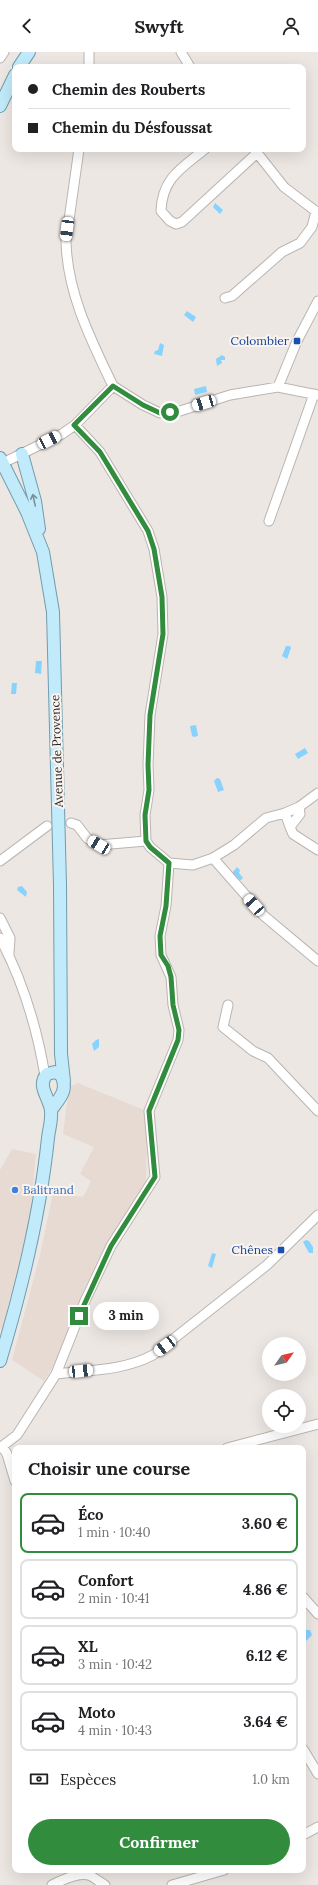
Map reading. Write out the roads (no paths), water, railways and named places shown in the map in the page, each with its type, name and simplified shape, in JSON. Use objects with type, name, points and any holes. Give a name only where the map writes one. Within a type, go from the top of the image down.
[{"type":"main road","points":[[21,64],[29,52]]},
{"type":"main road","points":[[0,106],[12,81]]},
{"type":"main road","points":[[22,454],[35,501],[42,552]]},
{"type":"main road","name":"Avenue de Provence","points":[[5,459],[42,552],[53,612],[61,932],[61,1054],[64,1081]]},
{"type":"main road","name":"Avenue de Provence","points":[[48,1071],[61,1054]]},
{"type":"main road","points":[[48,1071],[60,1076],[64,1081],[63,1094],[53,1098],[43,1091],[43,1083],[48,1071]]},
{"type":"main road","points":[[0,1361],[29,1258],[44,1174],[53,1098]]},
{"type":"street","points":[[0,58],[4,52]]},
{"type":"street","points":[[88,64],[90,52]]},
{"type":"street","points":[[182,52],[188,64]]},
{"type":"street","points":[[79,152],[66,241],[66,256],[74,293],[85,328],[113,386],[143,405],[160,413],[180,410],[241,393],[278,387],[316,394],[269,521]]},
{"type":"street","points":[[201,152],[178,172],[167,184],[164,191],[162,197],[162,211],[170,221],[176,224],[182,222],[253,152]]},
{"type":"street","points":[[225,298],[232,296],[282,252],[300,243],[312,227],[317,212],[284,187],[257,152]]},
{"type":"street","points":[[278,387],[298,341],[318,301]]},
{"type":"street","points":[[5,459],[22,454],[62,434],[74,425],[113,386]]},
{"type":"street","points":[[74,425],[100,452],[148,531],[154,549],[162,597],[163,634],[150,715],[148,765],[149,790],[145,815],[146,841],[150,847],[169,863],[193,865],[213,858],[234,845],[266,818],[285,813],[299,807],[318,793]]},
{"type":"street","points":[[290,828],[300,814],[299,807]]},
{"type":"street","points":[[285,813],[293,834],[318,850]]},
{"type":"street","points":[[71,823],[77,825],[87,838],[99,845],[146,841]]},
{"type":"street","points":[[0,861],[47,826]]},
{"type":"street","points":[[213,858],[264,915],[318,961]]},
{"type":"street","points":[[12,1471],[7,1454],[1,1447],[17,1435],[56,1374],[85,1301],[111,1246],[155,1177],[149,1111],[178,1040],[179,1030],[173,1005],[171,977],[168,966],[161,955],[160,936],[166,906],[169,863]]},
{"type":"street","points":[[0,918],[10,938],[9,954]]},
{"type":"street","points":[[0,938],[9,954],[23,986],[48,1071]]},
{"type":"street","points":[[228,1005],[223,1027],[253,1051],[268,1058],[318,1111]]},
{"type":"street","points":[[56,1374],[125,1367],[138,1363],[153,1355],[267,1264],[318,1215]]},
{"type":"street","points":[[238,1445],[318,1424]]},
{"type":"street","points":[[306,1600],[318,1614]]},
{"type":"street","points":[[306,1756],[318,1774]]},
{"type":"street","points":[[306,1833],[318,1827]]},
{"type":"street","points":[[172,1885],[214,1873]]},
{"type":"street","points":[[52,1885],[64,1879],[80,1875],[90,1876],[105,1885]]},
{"type":"water","points":[[215,203],[223,210],[220,214],[213,207]]},
{"type":"water","points":[[187,311],[196,317],[193,322],[184,315]]},
{"type":"water","points":[[160,343],[164,345],[162,356],[154,354],[155,351],[158,350]]},
{"type":"water","points":[[222,355],[225,357],[225,360],[221,360],[222,363],[217,366],[216,359]]},
{"type":"water","points":[[206,386],[207,392],[195,395],[194,389]]},
{"type":"water","points":[[286,646],[290,646],[291,648],[287,659],[282,656]]},
{"type":"water","points":[[36,661],[42,661],[41,674],[35,673]]},
{"type":"water","points":[[12,683],[17,683],[16,694],[11,694]]},
{"type":"water","points":[[196,725],[198,736],[194,737],[192,736],[190,726]]},
{"type":"water","points":[[305,748],[308,753],[298,759],[295,754]]},
{"type":"water","points":[[217,778],[220,779],[224,790],[218,792],[214,781]]},
{"type":"water","points":[[237,867],[243,878],[241,880],[237,879],[232,873]]},
{"type":"water","points":[[22,886],[27,892],[26,897],[17,890],[18,887]]},
{"type":"water","points":[[99,1039],[99,1047],[94,1051],[92,1044]]},
{"type":"water","points":[[306,1240],[309,1241],[313,1247],[313,1253],[309,1253],[303,1242]]},
{"type":"water","points":[[212,1253],[216,1254],[212,1268],[208,1266]]},
{"type":"water","points":[[306,1630],[310,1630],[312,1635],[306,1641]]},
{"type":"place","name":"Colombier","points":[[297,341]]},
{"type":"place","name":"Balitrand","points":[[15,1190]]},
{"type":"place","name":"Chênes","points":[[281,1250]]}]
